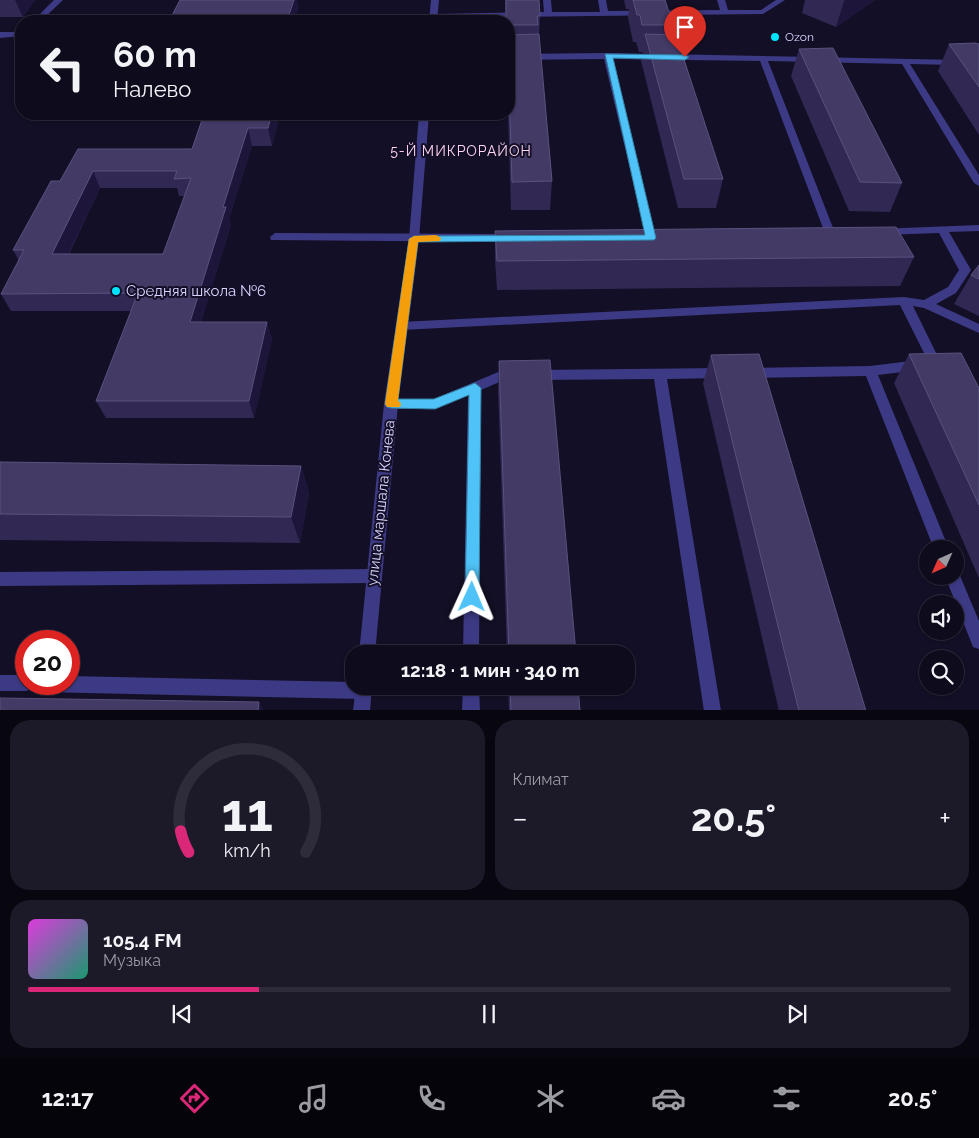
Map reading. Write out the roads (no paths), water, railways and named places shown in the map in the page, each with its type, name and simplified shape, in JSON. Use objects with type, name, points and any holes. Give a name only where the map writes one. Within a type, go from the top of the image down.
[{"type":"street","points":[[43,15],[59,0]]},
{"type":"street","points":[[434,15],[435,0]]},
{"type":"street","points":[[547,0],[548,13]]},
{"type":"street","points":[[602,0],[604,13]]},
{"type":"street","points":[[721,0],[725,12]]},
{"type":"street","points":[[510,15],[548,13],[763,12],[781,0]]},
{"type":"street","points":[[0,35],[15,34]]},
{"type":"street","points":[[608,56],[651,238]]},
{"type":"street","points":[[515,57],[608,56],[956,62],[979,71]]},
{"type":"street","points":[[763,59],[830,233]]},
{"type":"street","points":[[904,62],[979,183]]},
{"type":"street","name":"улица маршала Конева","points":[[368,645],[391,404],[414,239],[424,120]]},
{"type":"street","points":[[867,232],[979,228]]},
{"type":"street","points":[[926,304],[952,290],[965,270],[942,229]]},
{"type":"street","points":[[275,237],[526,238]]},
{"type":"street","points":[[391,404],[435,404],[503,375],[870,371],[935,363],[904,301]]},
{"type":"street","points":[[401,326],[904,301],[926,304],[979,329]]},
{"type":"street","points":[[870,371],[938,540]]},
{"type":"street","points":[[660,374],[714,710]]},
{"type":"street","points":[[472,645],[475,388]]},
{"type":"street","points":[[0,579],[374,576]]},
{"type":"street","points":[[957,585],[979,641]]},
{"type":"street","points":[[0,683],[15,683]]},
{"type":"street","points":[[80,685],[345,689]]},
{"type":"street","points":[[361,710],[363,695]]},
{"type":"street","points":[[471,695],[471,710]]},
{"type":"place","name":"Ozon","points":[[775,37]]},
{"type":"place","name":"Средняя школа №6","points":[[116,291]]},
{"type":"district","name":"5-Й МИКРОРАЙОН","points":[[461,151]]}]
